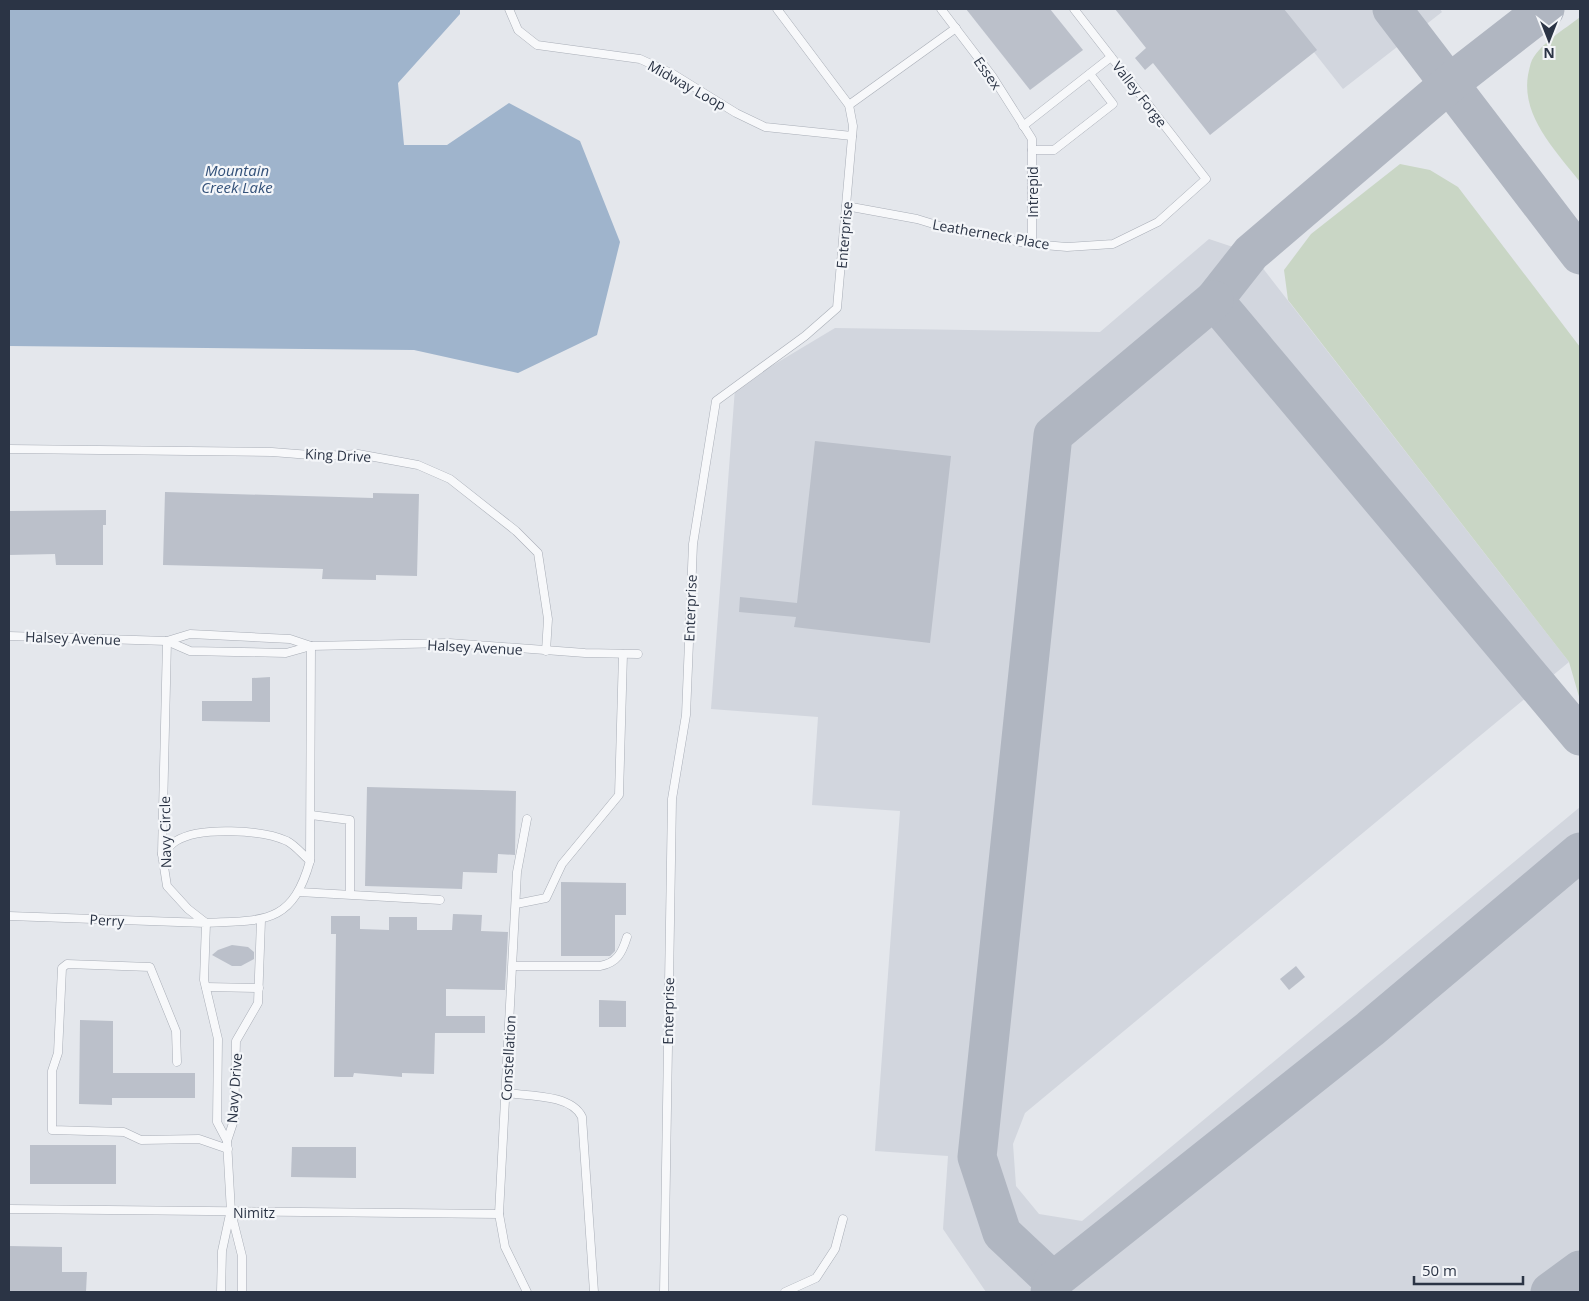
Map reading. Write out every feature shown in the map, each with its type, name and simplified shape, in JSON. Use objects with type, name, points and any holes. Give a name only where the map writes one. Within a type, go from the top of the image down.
[{"type":"lane","name":"Midway Loop","points":[[508,9],[518,30],[537,45],[640,59],[673,74],[736,113],[765,127],[852,136]]},
{"type":"lane","name":"Enterprise","points":[[664,1292],[672,799],[686,715],[693,544],[716,401],[805,336],[837,308],[846,206],[853,126],[848,105],[777,9]]},
{"type":"lane","name":"Essex","points":[[941,9],[992,76],[1032,139]]},
{"type":"lane","name":"Valley Forge","points":[[1074,9],[1206,179]]},
{"type":"lane","points":[[848,105],[956,28]]},
{"type":"lane","points":[[1023,126],[1111,57]]},
{"type":"lane","points":[[1032,150],[1054,150],[1113,104],[1090,74]]},
{"type":"lane","name":"Intrepid","points":[[1032,139],[1032,244]]},
{"type":"lane","name":"Leatherneck Place","points":[[846,206],[917,219],[953,230],[1032,244],[1067,247],[1114,244],[1158,222],[1206,179]]},
{"type":"lane","name":"King Drive","points":[[9,449],[358,454],[418,465],[450,479],[516,531],[538,553],[548,619],[546,650]]},
{"type":"lane","name":"Halsey Avenue","points":[[9,636],[167,641],[190,634],[290,639],[311,646]]},
{"type":"lane","points":[[238,636],[238,652]]},
{"type":"lane","name":"Halsey Avenue","points":[[167,641],[190,650],[238,652],[286,653],[311,646],[448,643],[638,654]]},
{"type":"lane","name":"Navy Circle","points":[[167,641],[162,854],[167,886],[188,909],[206,923]]},
{"type":"lane","points":[[206,923],[261,920],[290,905],[304,884],[310,861],[311,646]]},
{"type":"lane","points":[[516,904],[546,898],[562,864],[618,795],[623,654]]},
{"type":"lane","points":[[311,815],[350,820],[350,894]]},
{"type":"lane","name":"Constellation","points":[[526,1292],[506,1246],[499,1214],[517,872],[527,820]]},
{"type":"lane","points":[[162,854],[177,840],[197,834],[226,832],[261,834],[288,841],[310,861]]},
{"type":"lane","points":[[299,892],[440,900]]},
{"type":"lane","name":"Perry","points":[[9,916],[206,923]]},
{"type":"lane","name":"Navy Drive","points":[[242,1292],[242,1256],[230,1212],[227,1145],[234,1120],[236,1040],[258,1003],[261,920]]},
{"type":"lane","name":"Navy Drive","points":[[206,923],[206,987],[218,1039],[217,1122],[227,1145]]},
{"type":"lane","points":[[513,966],[600,966],[611,964],[623,952],[627,937]]},
{"type":"lane","points":[[177,1062],[176,1031],[150,967],[67,964],[62,968],[58,1045],[52,1071],[52,1130],[124,1132],[142,1140],[200,1139],[227,1145]]},
{"type":"lane","points":[[206,987],[259,988]]},
{"type":"lane","points":[[506,1092],[557,1100],[575,1106],[582,1117],[594,1292]]},
{"type":"lane","name":"Nimitz","points":[[9,1209],[499,1214]]},
{"type":"lane","name":"Navy Drive","points":[[221,1292],[222,1251],[230,1212]]},
{"type":"lane","points":[[786,1292],[816,1278],[835,1249],[843,1219]]},
{"type":"shaded area","points":[[1280,9],[1440,9],[1442,12],[1343,89]]},
{"type":"shaded area","points":[[1209,239],[1251,253],[1569,662],[1025,1113],[1013,1144],[1016,1186],[1039,1214],[1082,1221],[1580,807],[1580,1292],[986,1292],[943,1229],[948,1156],[875,1151],[900,811],[812,805],[818,717],[711,709],[735,388],[835,328],[1100,332]]},
{"type":"green space","points":[[1580,17],[1580,182],[1543,133],[1535,119],[1527,90],[1530,65],[1536,54],[1547,42]]},
{"type":"green space","points":[[1400,164],[1430,170],[1458,187],[1580,347],[1580,700],[1569,662],[1288,300],[1284,270],[1311,234]]},
{"type":"water","name":"Mountain Creek Lake","points":[[9,9],[460,9],[460,14],[398,83],[404,145],[447,145],[509,103],[580,141],[620,242],[597,335],[518,373],[414,350],[9,346]]},
{"type":"building","points":[[966,9],[1050,9],[1083,50],[1030,90]]},
{"type":"building","points":[[1115,9],[1284,9],[1317,50],[1210,135],[1153,63],[1145,70],[1135,58],[1146,48]]},
{"type":"building","points":[[815,441],[951,456],[930,643],[794,627],[796,617],[739,612],[740,597],[797,603]]},
{"type":"building","points":[[165,492],[373,498],[373,493],[419,494],[417,576],[376,575],[376,580],[322,579],[323,569],[163,565]]},
{"type":"building","points":[[106,510],[106,525],[103,525],[103,565],[56,565],[55,554],[9,555],[9,511]]},
{"type":"building","points":[[270,677],[270,722],[202,721],[202,701],[252,701],[252,678]]},
{"type":"building","points":[[367,787],[516,791],[515,855],[498,854],[497,873],[463,872],[462,889],[365,886]]},
{"type":"building","points":[[561,882],[626,883],[626,915],[615,915],[615,951],[610,956],[561,956]]},
{"type":"building","points":[[453,914],[482,915],[481,931],[508,932],[505,990],[446,989],[446,1016],[485,1016],[485,1033],[435,1033],[434,1074],[402,1073],[402,1077],[354,1073],[353,1077],[334,1077],[336,934],[331,934],[331,916],[360,916],[360,929],[389,930],[389,917],[417,917],[417,930],[452,930]]},
{"type":"building","points":[[232,945],[248,947],[254,952],[254,959],[241,966],[232,966],[212,955],[218,950]]},
{"type":"building","points":[[1296,966],[1305,977],[1289,990],[1280,979]]},
{"type":"building","points":[[599,1000],[626,1001],[626,1027],[599,1027]]},
{"type":"building","points":[[80,1020],[113,1021],[113,1073],[195,1073],[195,1098],[112,1098],[112,1105],[79,1104]]},
{"type":"building","points":[[30,1145],[116,1145],[116,1184],[30,1184]]},
{"type":"building","points":[[292,1147],[356,1147],[356,1178],[291,1177]]},
{"type":"building","points":[[9,1246],[62,1247],[62,1272],[87,1272],[86,1292],[9,1292]]},
{"type":"taxiway","points":[[1392,9],[1580,255]]},
{"type":"taxiway","points":[[1545,9],[1450,83],[1251,253],[1214,300],[1580,736]]},
{"type":"taxiway","points":[[1053,1281],[1002,1233],[977,1157],[1053,435],[1214,300]]},
{"type":"taxiway","points":[[1050,1292],[1053,1281],[1370,1029],[1580,852]]},
{"type":"taxiway","points":[[1550,1292],[1580,1270]]}]
